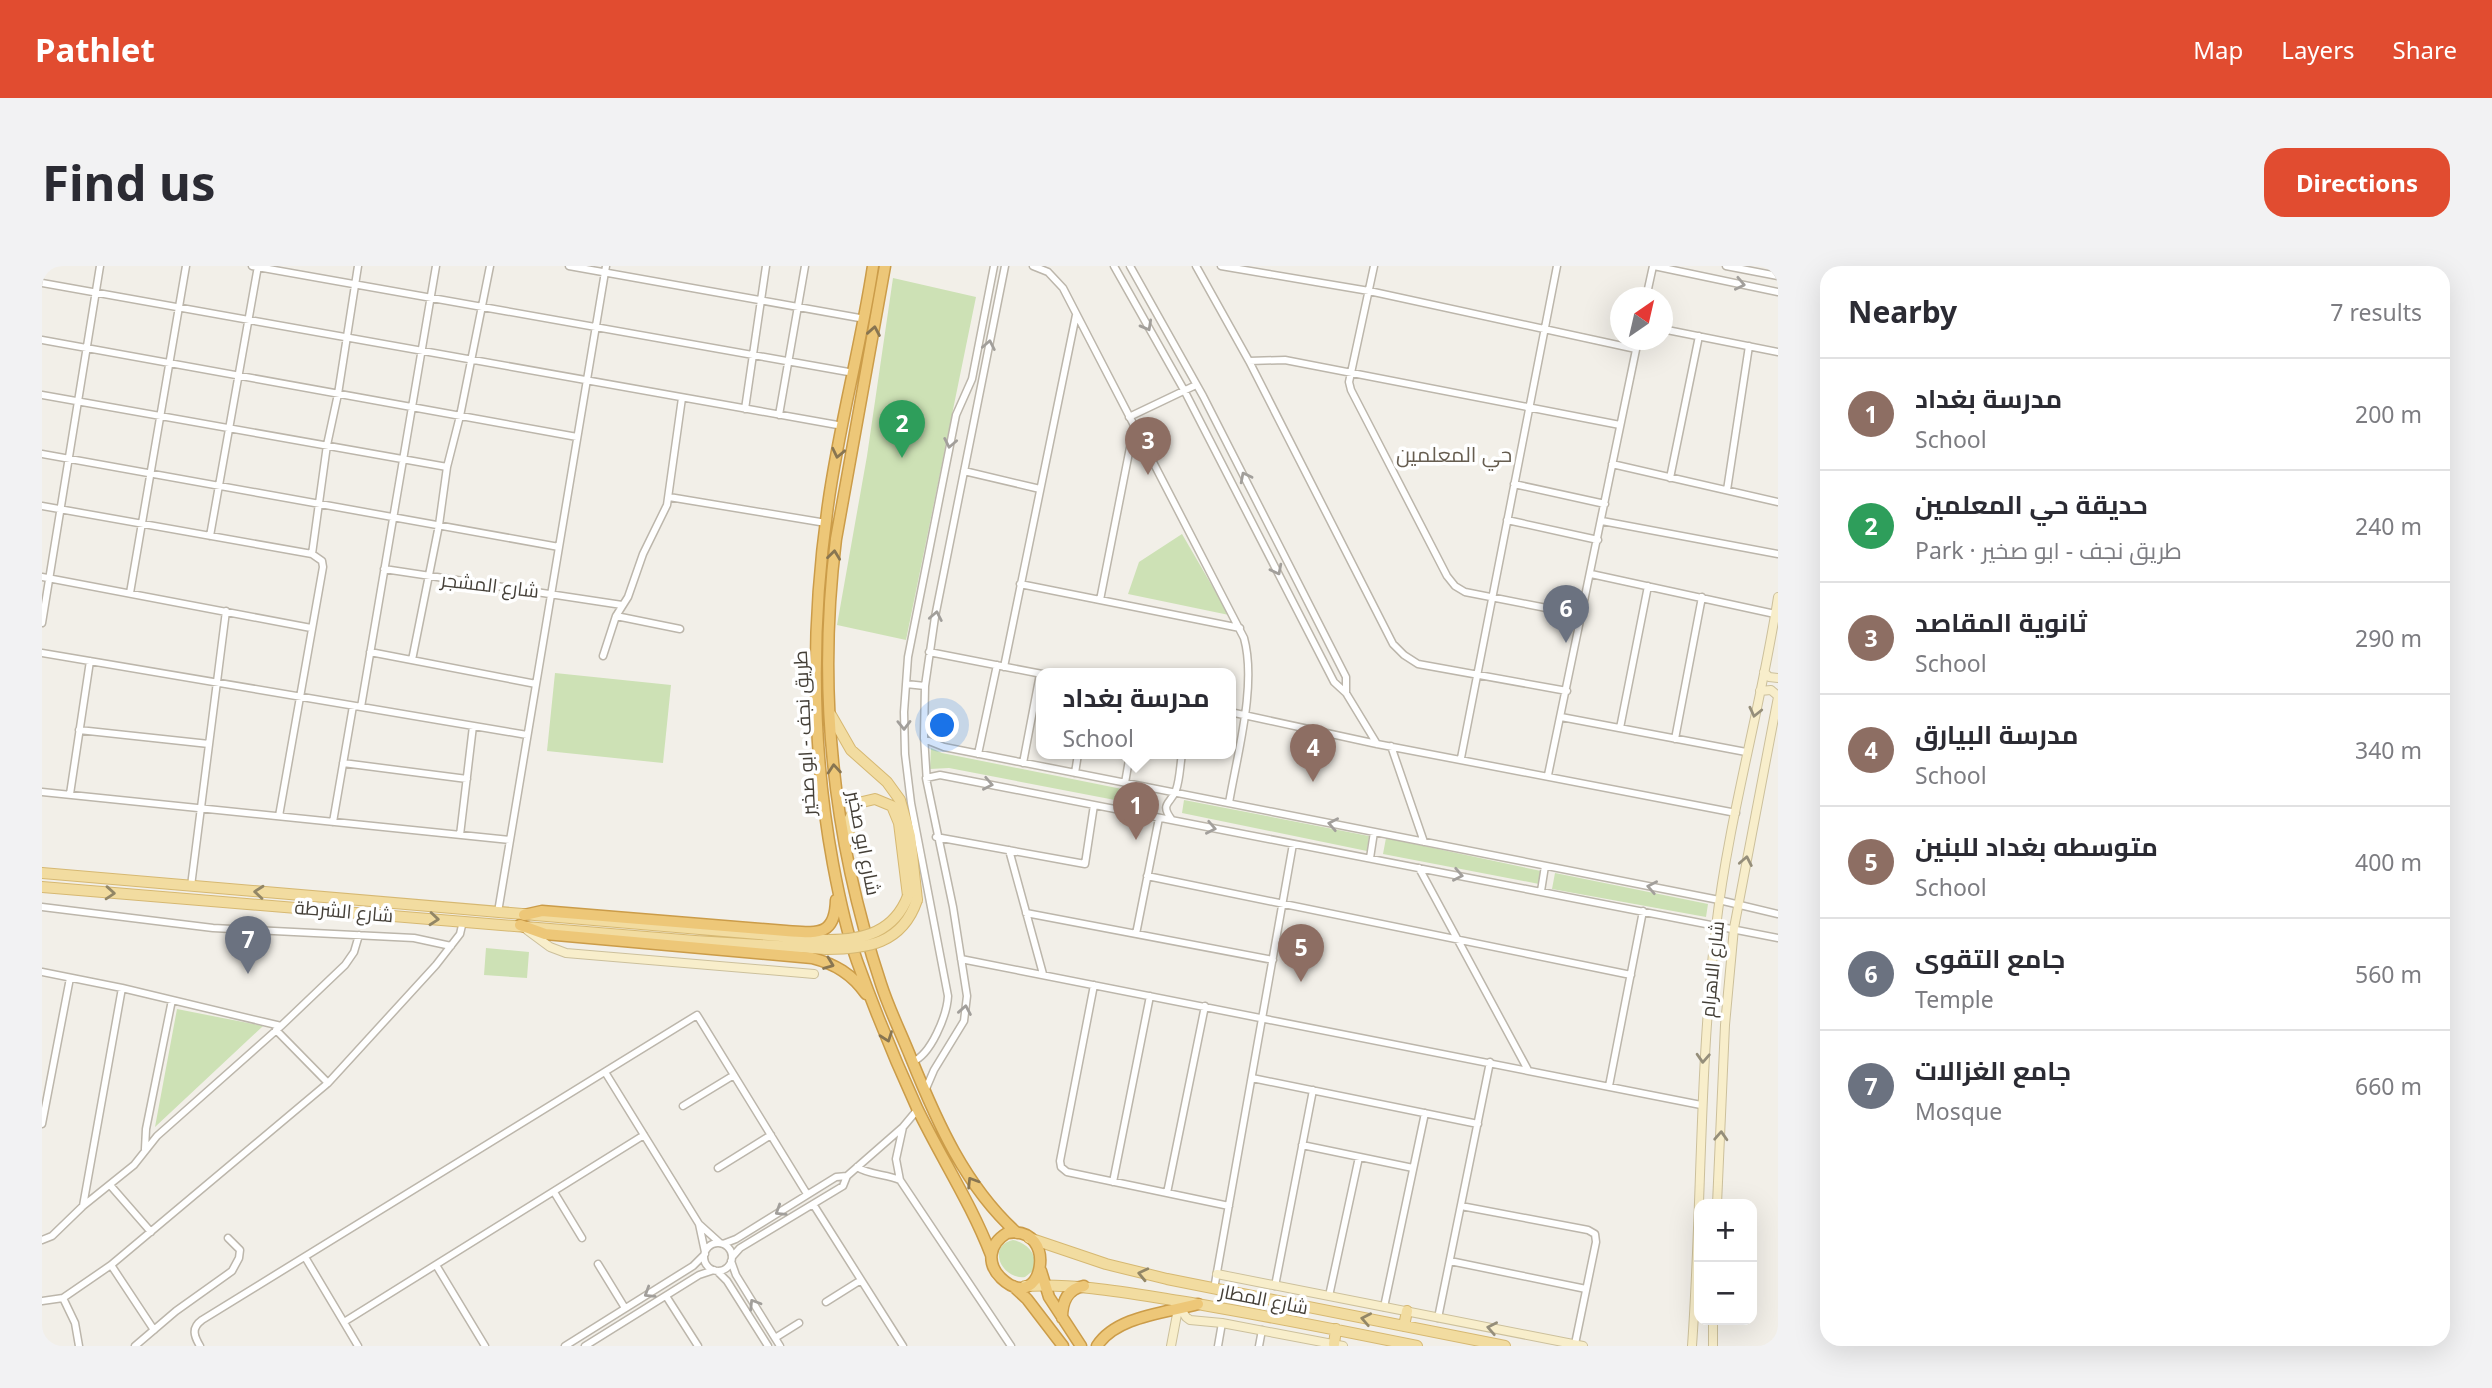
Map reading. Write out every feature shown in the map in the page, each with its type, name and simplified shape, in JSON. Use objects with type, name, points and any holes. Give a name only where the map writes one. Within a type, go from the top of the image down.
[{"type":"highway","name":"طريق نجف - ابو صخير","points":[[873,266],[826,523],[817,617],[818,737],[822,798],[842,908],[856,959],[918,1109],[961,1187],[990,1255]]},
{"type":"highway","points":[[828,507],[835,505],[842,509],[885,266]]},
{"type":"highway","points":[[832,479],[839,483],[848,481]]},
{"type":"highway","name":"شارع ابو صخير","points":[[842,509],[828,622],[828,708],[837,806],[855,889],[882,987],[925,1093]]},
{"type":"highway","points":[[522,920],[542,911],[821,932],[835,920],[835,872]]},
{"type":"highway","points":[[522,920],[545,934],[790,955],[822,961],[841,969],[858,983],[879,1015]]},
{"type":"highway","points":[[925,1093],[972,1183],[988,1205],[1039,1252],[1044,1285],[1081,1346]]},
{"type":"highway","points":[[1022,1235],[1007,1234],[998,1239],[990,1255],[992,1264],[999,1275],[1017,1286],[1063,1346]]},
{"type":"highway","points":[[1017,1286],[1035,1281],[1041,1270]]},
{"type":"highway","points":[[1062,1318],[1062,1305],[1067,1295],[1077,1287],[1084,1286]]},
{"type":"highway","points":[[1097,1346],[1106,1335],[1126,1324],[1198,1304]]},
{"type":"main road","name":"شارع الاهرام","points":[[1701,1199],[1701,1105],[1716,924],[1746,752],[1778,597]]},
{"type":"main road","points":[[1764,672],[1769,677],[1778,678]]},
{"type":"main road","points":[[1760,691],[1771,690],[1778,696]]},
{"type":"main road","name":"شارع الاهرام","points":[[1717,1199],[1725,1025],[1734,928],[1778,696]]},
{"type":"main road","points":[[522,920],[694,929],[827,944],[877,933],[893,921],[913,898],[910,836],[900,800],[887,782],[851,750],[832,721],[828,708]]},
{"type":"main road","points":[[855,889],[855,867],[848,822],[858,803],[875,799],[892,806],[897,813],[913,898]]},
{"type":"main road","name":"شارع الشرطة","points":[[42,873],[498,912],[522,920]]},
{"type":"main road","name":"شارع الشرطة","points":[[42,887],[463,921],[522,920],[695,941],[827,944]]},
{"type":"main road","points":[[316,909],[320,903],[318,897]]},
{"type":"main road","points":[[337,898],[337,911]]},
{"type":"main road","points":[[522,920],[550,947],[566,953],[814,974]]},
{"type":"main road","name":"شارع المطار","points":[[1022,1235],[1127,1270],[1505,1346]]},
{"type":"main road","name":"شارع الاهرام","points":[[1692,1346],[1697,1262]]},
{"type":"main road","points":[[1217,1274],[1579,1345]]},
{"type":"main road","name":"شارع المطار","points":[[1017,1286],[1084,1286],[1198,1304],[1417,1346]]},
{"type":"main road","points":[[1180,1309],[1190,1320],[1222,1322],[1339,1345],[1336,1329]]},
{"type":"main road","points":[[1171,1346],[1180,1309]]},
{"type":"main road","points":[[1404,1326],[1407,1311]]},
{"type":"main road","points":[[1713,1325],[1713,1346]]},
{"type":"street","points":[[42,623],[46,578],[69,459],[100,266]]},
{"type":"street","points":[[130,593],[186,266]]},
{"type":"street","points":[[210,536],[256,266],[855,373]]},
{"type":"street","points":[[312,554],[327,445],[338,394],[358,266]]},
{"type":"street","points":[[333,822],[343,763],[370,652],[436,266]]},
{"type":"street","points":[[412,660],[439,525],[447,467],[490,266]]},
{"type":"street","points":[[569,266],[606,269],[865,319]]},
{"type":"street","points":[[745,409],[766,266]]},
{"type":"street","points":[[779,415],[805,266]]},
{"type":"street","points":[[912,1062],[922,1056],[941,1024],[947,1011],[948,996],[908,779],[904,722],[908,657],[956,415],[971,379],[994,266]]},
{"type":"street","points":[[925,1093],[934,1070],[960,1030],[966,1013],[967,996],[953,907],[936,837],[927,783],[925,685],[929,652],[1005,266]]},
{"type":"street","points":[[1033,266],[1048,272],[1063,288],[1240,628],[1249,663],[1244,715],[1229,803]]},
{"type":"street","points":[[1114,266],[1184,390],[1334,682],[1346,693],[1377,744]]},
{"type":"street","points":[[1130,266],[1271,527],[1346,677],[1346,693]]},
{"type":"street","points":[[1196,266],[1249,360],[1393,643],[1404,655],[1418,664],[1567,691]]},
{"type":"street","points":[[1221,266],[1369,291],[1610,343]]},
{"type":"street","points":[[1374,266],[1349,382],[1447,576],[1455,586],[1465,592],[1582,615]]},
{"type":"street","points":[[1461,758],[1527,408],[1557,266]]},
{"type":"street","points":[[1648,287],[1653,266],[1778,292]]},
{"type":"street","points":[[1727,266],[1778,276]]},
{"type":"street","points":[[498,912],[606,269]]},
{"type":"street","points":[[42,284],[843,426]]},
{"type":"street","points":[[978,754],[1020,584],[1076,315]]},
{"type":"street","points":[[1673,331],[1778,352]]},
{"type":"street","points":[[1671,478],[1699,336]]},
{"type":"street","points":[[42,340],[578,437]]},
{"type":"street","points":[[1727,490],[1749,346]]},
{"type":"street","points":[[1548,775],[1636,350]]},
{"type":"street","points":[[1249,360],[1285,360],[1620,425]]},
{"type":"street","points":[[971,379],[982,381]]},
{"type":"street","points":[[1129,417],[1196,384]]},
{"type":"street","points":[[42,395],[447,467]]},
{"type":"street","points":[[603,656],[616,616],[630,593],[643,554],[659,526],[669,497],[682,397]]},
{"type":"street","points":[[1100,600],[1134,427]]},
{"type":"street","points":[[42,454],[559,547]]},
{"type":"street","points":[[1612,464],[1778,502]]},
{"type":"street","points":[[964,471],[1040,489]]},
{"type":"street","points":[[1514,484],[1605,504]]},
{"type":"street","points":[[669,497],[826,523]]},
{"type":"street","points":[[42,506],[318,556],[323,566],[279,816]]},
{"type":"street","points":[[1507,520],[1598,540]]},
{"type":"street","points":[[1602,521],[1778,554]]},
{"type":"street","points":[[1258,533],[1271,527]]},
{"type":"street","name":"شارع المشجر","points":[[384,569],[622,605]]},
{"type":"street","points":[[1591,574],[1775,614]]},
{"type":"street","points":[[46,578],[311,628]]},
{"type":"street","points":[[1020,584],[1240,628]]},
{"type":"street","points":[[1620,728],[1648,586]]},
{"type":"street","points":[[1675,739],[1702,597]]},
{"type":"street","points":[[191,886],[226,611]]},
{"type":"street","points":[[616,616],[680,629]]},
{"type":"street","points":[[370,652],[536,684]]},
{"type":"street","points":[[929,652],[1036,673]]},
{"type":"street","points":[[42,653],[527,735]]},
{"type":"street","points":[[70,794],[90,661]]},
{"type":"street","points":[[906,684],[925,685]]},
{"type":"street","points":[[1023,763],[1036,699]]},
{"type":"street","points":[[1236,713],[1377,744],[1461,758],[1736,813]]},
{"type":"street","points":[[1561,717],[1746,752]]},
{"type":"street","points":[[460,835],[473,726]]},
{"type":"street","points":[[79,730],[209,744]]},
{"type":"street","points":[[924,736],[924,739],[937,745],[978,754],[1720,900],[1778,914]]},
{"type":"street","points":[[1391,746],[1424,842]]},
{"type":"street","points":[[1074,773],[1077,759]]},
{"type":"street","points":[[1125,783],[1129,759]]},
{"type":"street","points":[[1172,820],[1166,806],[1167,800],[1175,793],[1181,759]]},
{"type":"street","points":[[343,763],[467,779]]},
{"type":"street","points":[[927,783],[926,778],[940,775],[1778,938]]},
{"type":"street","points":[[1136,814],[1148,802],[1146,787]]},
{"type":"street","points":[[42,792],[510,840]]},
{"type":"street","points":[[936,837],[1085,864],[1094,806]]},
{"type":"street","points":[[1136,934],[1159,818]]},
{"type":"street","points":[[1370,858],[1374,832]]},
{"type":"street","points":[[1214,1289],[1293,844]]},
{"type":"street","points":[[1009,850],[1042,974]]},
{"type":"street","points":[[1541,891],[1545,866]]},
{"type":"street","points":[[1419,868],[1528,1070]]},
{"type":"street","points":[[1147,876],[1631,975]]},
{"type":"street","points":[[42,907],[213,928],[414,938],[451,946]]},
{"type":"street","points":[[1609,1086],[1643,911]]},
{"type":"street","points":[[1026,913],[1273,960]]},
{"type":"street","points":[[42,1301],[62,1298],[111,1265],[328,1083],[408,998],[460,934],[463,921]]},
{"type":"street","points":[[42,1240],[52,1236],[83,1206],[134,1165],[156,1136],[279,1028],[345,965],[354,952],[359,935]]},
{"type":"street","points":[[961,959],[1701,1105]]},
{"type":"street","points":[[42,972],[122,988],[279,1028],[328,1083]]},
{"type":"street","points":[[42,1124],[71,978]]},
{"type":"street","points":[[1094,985],[1060,1164],[1067,1172],[1229,1206]]},
{"type":"street","points":[[83,1206],[122,988]]},
{"type":"street","points":[[1113,1182],[1150,996]]},
{"type":"street","points":[[145,1150],[146,1129],[172,1000]]},
{"type":"street","points":[[1167,1194],[1205,1006]]},
{"type":"street","points":[[200,1346],[194,1334],[198,1322],[697,1015],[807,1194]]},
{"type":"street","points":[[1438,1318],[1490,1062]]},
{"type":"street","points":[[605,1072],[699,1224],[731,1250],[736,1275],[780,1346]]},
{"type":"street","points":[[683,1106],[734,1075]]},
{"type":"street","points":[[1252,1078],[1478,1124]]},
{"type":"street","points":[[1275,1286],[1313,1090]]},
{"type":"street","points":[[585,1346],[703,1273],[727,1268],[740,1248],[843,1186],[847,1176],[918,1109]]},
{"type":"street","points":[[1384,1307],[1425,1113]]},
{"type":"street","points":[[903,1126],[897,1159],[900,1180],[1011,1346]]},
{"type":"street","points":[[344,1322],[644,1135]]},
{"type":"street","points":[[718,1168],[771,1135]]},
{"type":"street","points":[[1302,1145],[1413,1168]]},
{"type":"street","points":[[1329,1296],[1359,1157]]},
{"type":"street","points":[[857,1167],[865,1172],[900,1180]]},
{"type":"street","points":[[565,1346],[696,1264],[713,1244],[736,1238],[836,1177],[847,1176]]},
{"type":"street","points":[[110,1185],[151,1232]]},
{"type":"street","points":[[554,1192],[582,1238]]},
{"type":"street","points":[[813,1204],[903,1346]]},
{"type":"street","points":[[1461,1206],[1592,1231],[1596,1242],[1586,1289],[1579,1345]]},
{"type":"street","points":[[699,1224],[706,1264],[727,1281],[768,1346]]},
{"type":"street","points":[[135,1346],[232,1270],[238,1262],[240,1250],[228,1238]]},
{"type":"street","points":[[305,1257],[358,1346]]},
{"type":"street","points":[[1450,1261],[1586,1289]]},
{"type":"street","points":[[598,1264],[625,1308]]},
{"type":"street","points":[[111,1265],[154,1329]]},
{"type":"street","points":[[436,1265],[485,1346]]},
{"type":"street","points":[[825,1302],[861,1280]]},
{"type":"street","points":[[666,1296],[698,1346]]},
{"type":"street","points":[[62,1298],[75,1323],[79,1346]]},
{"type":"street","points":[[1218,1346],[1222,1322]]},
{"type":"street","points":[[775,1338],[799,1323]]},
{"type":"street","points":[[1259,1346],[1262,1330]]},
{"type":"green space","points":[[893,278],[976,297],[906,640],[837,625],[867,456]]},
{"type":"green space","points":[[1182,534],[1229,615],[1128,594],[1139,562]]},
{"type":"green space","points":[[555,673],[671,685],[663,763],[547,751]]},
{"type":"green space","points":[[931,748],[942,753],[1142,793],[1141,805],[949,768],[930,769]]},
{"type":"green space","points":[[1184,800],[1369,836],[1367,851],[1182,813]]},
{"type":"green space","points":[[1386,838],[1541,871],[1539,884],[1383,854]]},
{"type":"green space","points":[[1555,873],[1708,904],[1706,917],[1552,889]]},
{"type":"green space","points":[[486,948],[529,952],[527,978],[484,975]]},
{"type":"green space","points":[[177,1009],[263,1026],[155,1127]]},
{"type":"green space","points":[[1013,1240],[1031,1250],[1035,1259],[1034,1270],[1025,1277],[1010,1273],[1000,1262],[1000,1249]]},
{"type":"place","name":"حديقة حي المعلمين","points":[[902,458]]},
{"type":"place","name":"ثانوية المقاصد","points":[[1148,475]]},
{"type":"place","name":"جامع التقوى","points":[[1566,643]]},
{"type":"place","name":"مدرسة البيارق","points":[[1313,782]]},
{"type":"place","name":"مدرسة بغداد","points":[[1136,840]]},
{"type":"place","name":"جامع الغزالات","points":[[248,974]]},
{"type":"place","name":"متوسطه بغداد للبنين","points":[[1301,982]]},
{"type":"district","name":"حي المعلمین","points":[[1454,454]]}]
